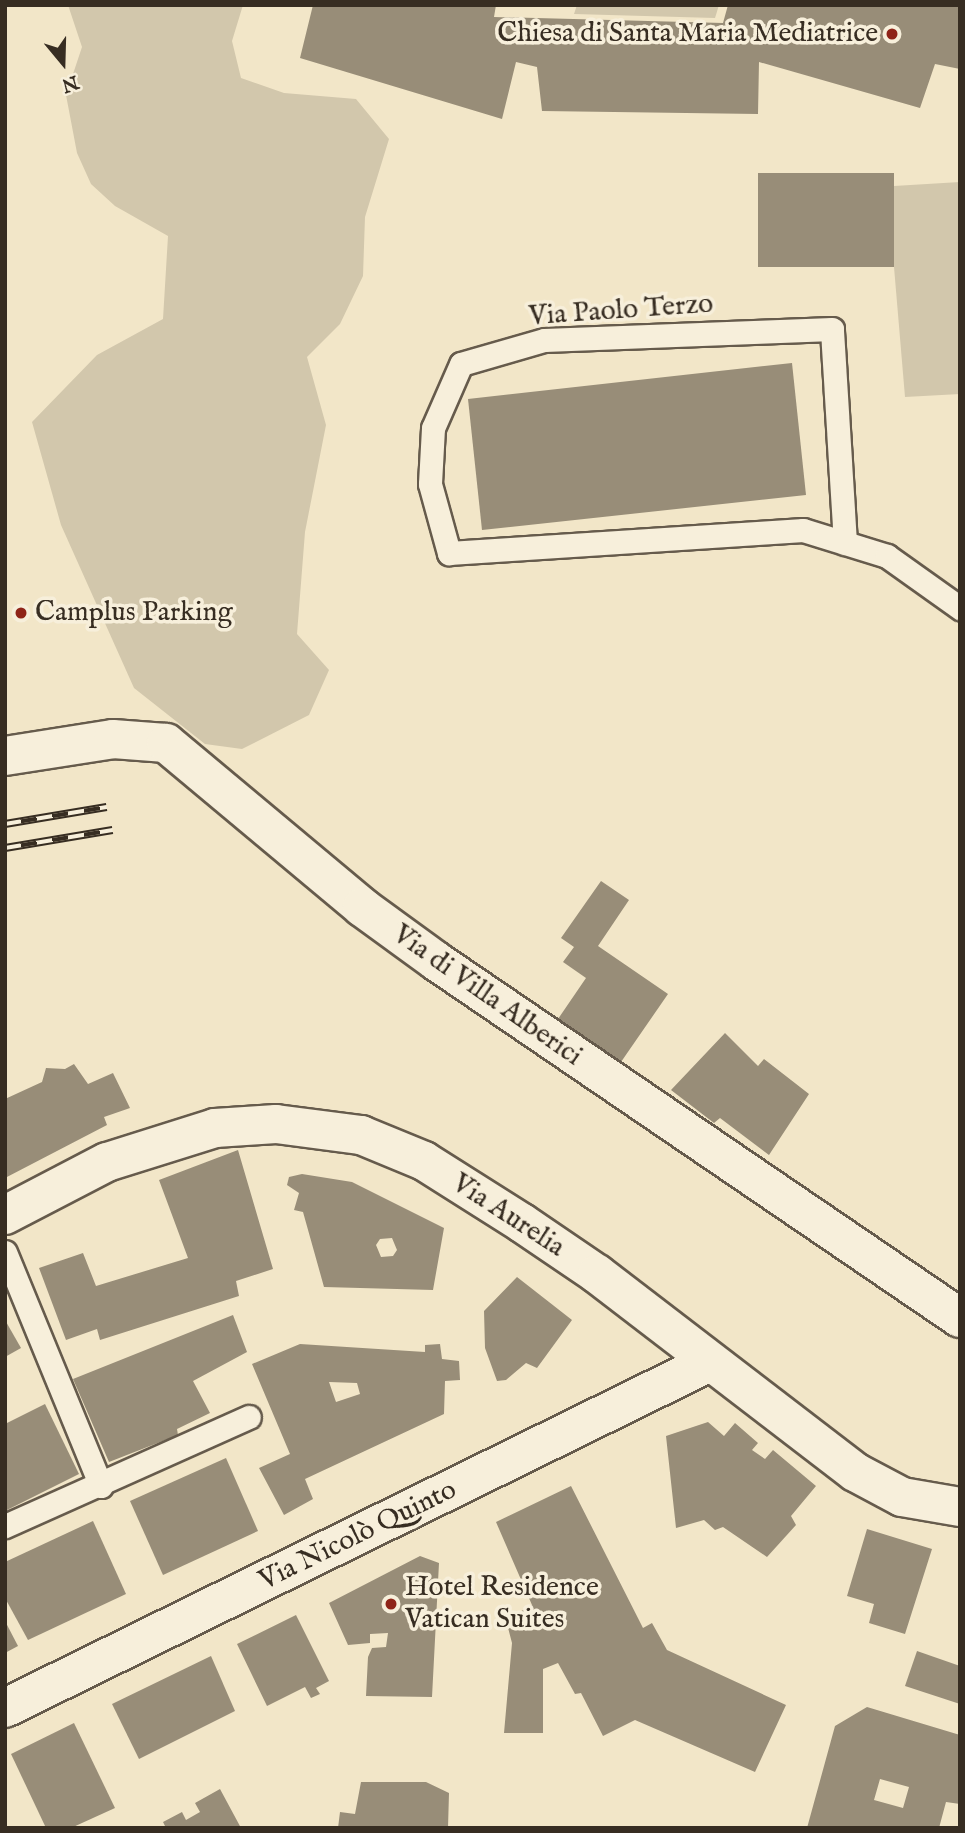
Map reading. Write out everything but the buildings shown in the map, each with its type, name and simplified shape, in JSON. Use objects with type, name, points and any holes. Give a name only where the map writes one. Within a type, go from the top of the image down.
[{"type":"street","name":"Via di Villa Alberici","points":[[5,756],[113,739],[166,743],[362,907],[436,961],[960,1318]]},
{"type":"street","name":"Via Aurelia","points":[[5,1215],[107,1162],[215,1128],[258,1123],[339,1130],[424,1161],[597,1274],[710,1362],[877,1485],[914,1500],[960,1507]]},
{"type":"street","name":"Via Nicolò Quinto","points":[[5,1708],[710,1362]]},
{"type":"lane","name":"Via Paolo Terzo","points":[[845,543],[832,329],[544,340],[461,364],[433,428],[430,484],[449,553],[803,530],[845,543],[887,556],[960,608]]},
{"type":"lane","points":[[5,1252],[101,1486]]},
{"type":"lane","points":[[5,1526],[101,1486],[249,1417]]},
{"type":"shaded area","points":[[68,5],[243,5],[232,41],[241,78],[284,93],[356,99],[389,139],[365,217],[363,276],[340,324],[307,357],[326,425],[305,532],[297,634],[329,670],[309,715],[242,749],[205,744],[134,688],[61,525],[32,422],[97,355],[163,319],[168,236],[115,206],[91,184],[77,153],[66,95],[82,47]]},
{"type":"shaded area","points":[[577,5],[719,5],[715,18],[574,14]]},
{"type":"shaded area","points":[[960,182],[960,394],[905,397],[894,267],[894,186]]},
{"type":"railway","points":[[5,824],[107,807]]},
{"type":"railway","points":[[5,848],[113,830]]},
{"type":"place","name":"Chiesa di Santa Maria Mediatrice","points":[[892,34]]},
{"type":"place","name":"Camplus Parking","points":[[21,613]]},
{"type":"place","name":"Hotel Residence Vatican Suites","points":[[391,1604]]}]
